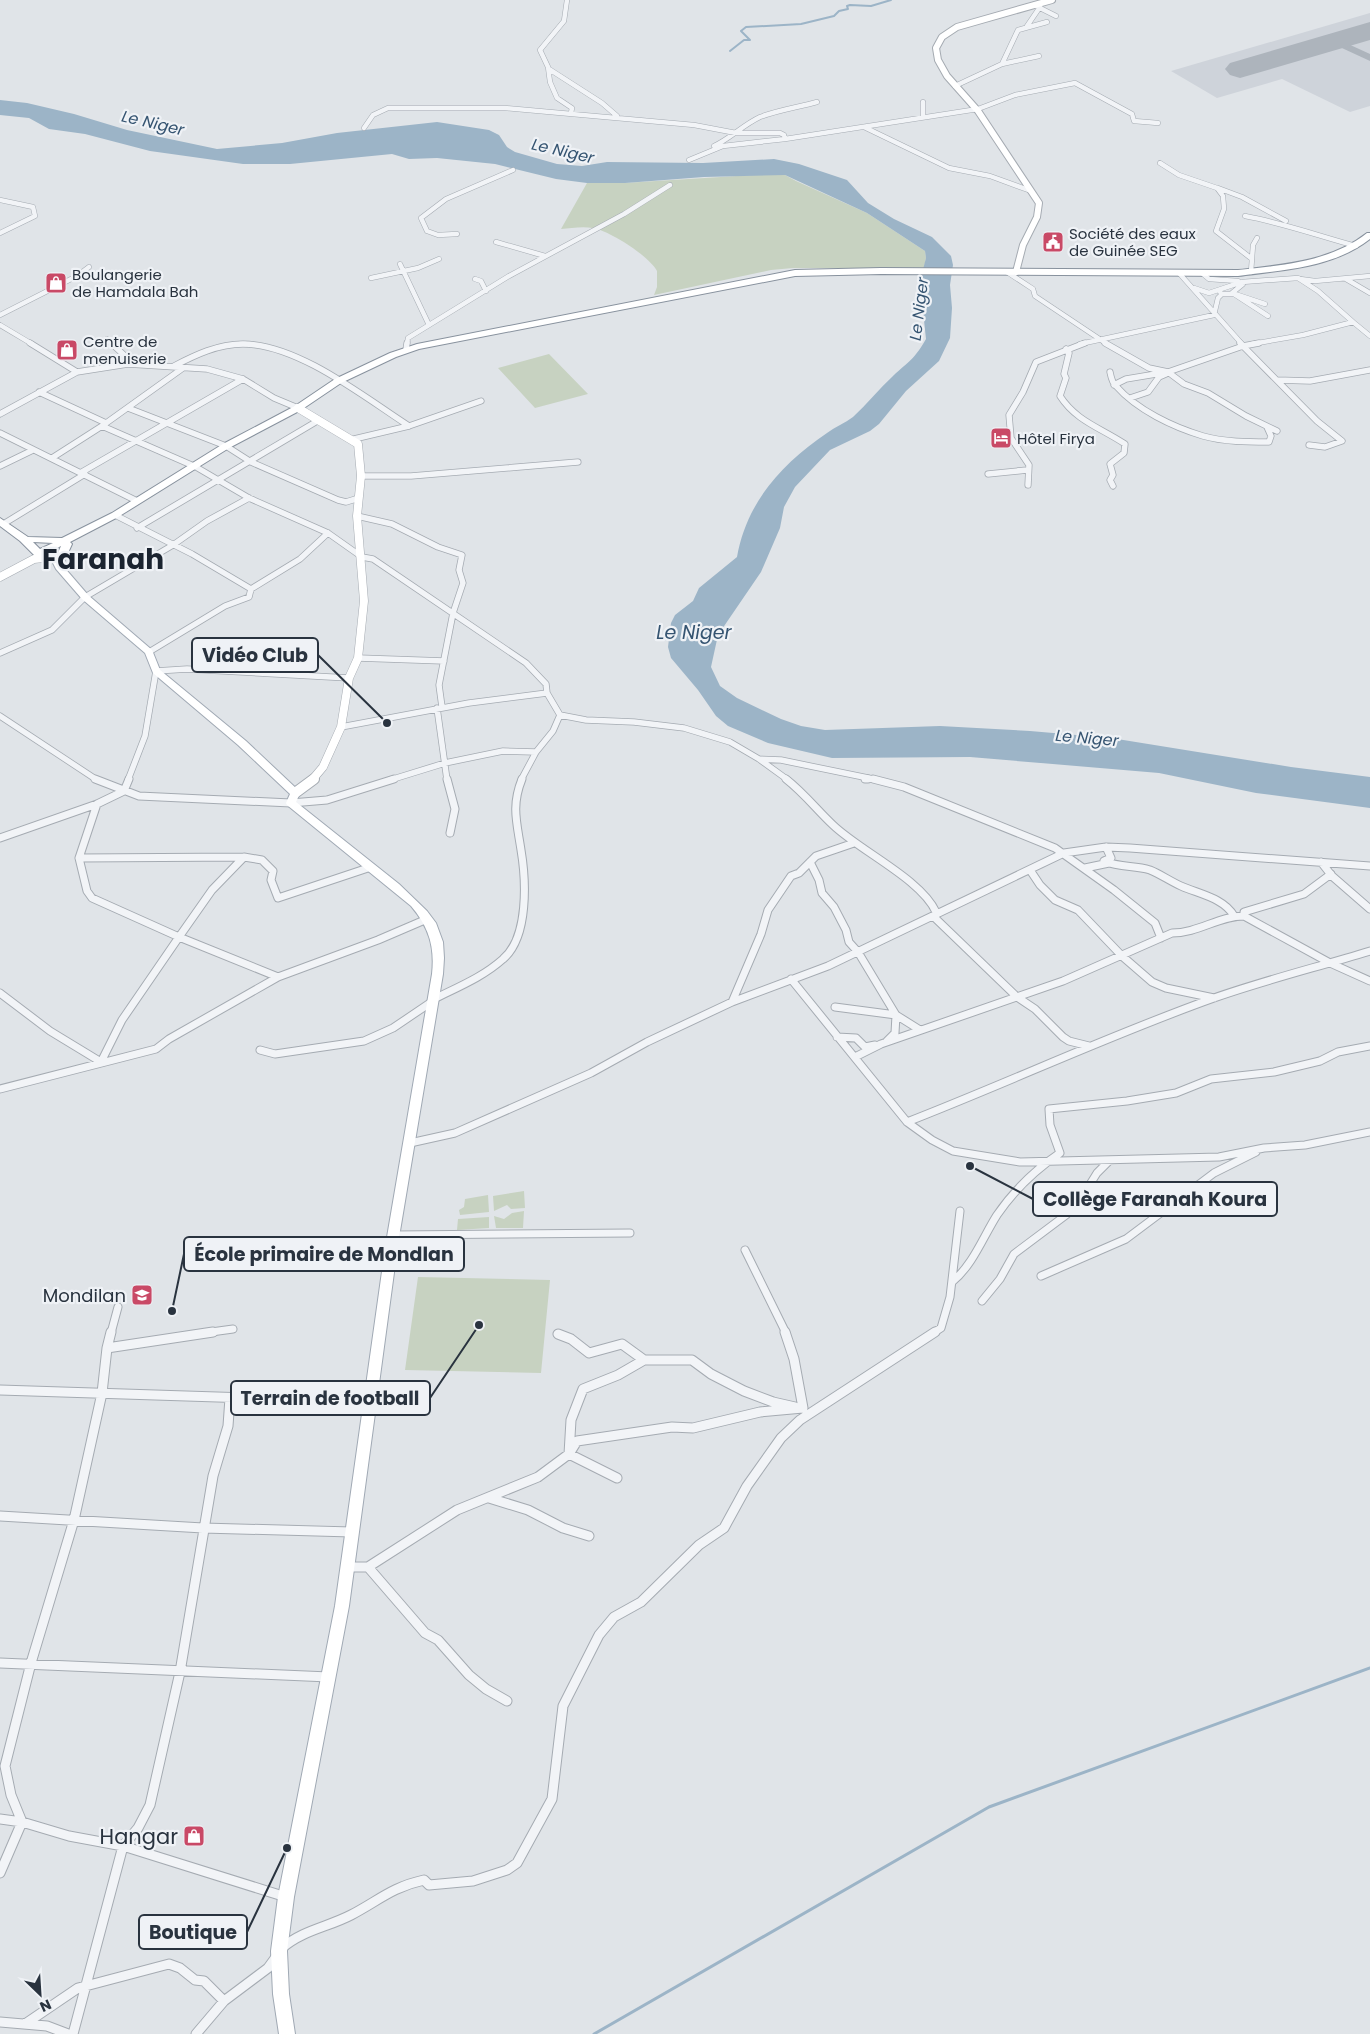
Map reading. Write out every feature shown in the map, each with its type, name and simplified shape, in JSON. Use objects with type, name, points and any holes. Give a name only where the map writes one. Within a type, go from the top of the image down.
[{"type":"highway","points":[[2,522],[28,539],[43,554],[115,515],[226,446],[298,408],[338,381],[406,350],[777,276],[817,272],[1203,274],[1251,272],[1317,260],[1356,246],[1369,238]]},
{"type":"highway","points":[[28,539],[65,542]]},
{"type":"highway","points":[[59,565],[65,542]]},
{"type":"main road","points":[[43,554],[59,565],[85,597],[149,652],[156,671],[242,742],[293,798],[371,868],[396,886],[427,919],[435,933],[438,947],[438,969],[434,1000],[394,1235],[347,1567],[329,1677],[286,1898],[279,1951],[281,1994],[287,2034]]},
{"type":"street","points":[[567,0],[564,21],[540,50],[549,70],[557,98],[568,103],[572,108],[571,113]]},
{"type":"street","points":[[1016,272],[1023,244],[1040,207],[1039,198],[1031,191],[976,109],[955,86],[938,61],[936,48],[946,32],[972,22],[1037,6],[1052,0]]},
{"type":"street","points":[[1037,6],[1056,16]]},
{"type":"street","points":[[1027,26],[1037,6]]},
{"type":"street","points":[[1002,64],[1016,34],[1027,26],[1046,22]]},
{"type":"street","points":[[955,86],[1002,64],[1039,56]]},
{"type":"street","points":[[549,70],[571,86],[602,102],[610,112],[628,120]]},
{"type":"street","points":[[689,160],[706,151],[717,148],[976,109],[1015,95],[1075,83],[1093,91],[1132,114],[1134,121],[1158,123]]},
{"type":"street","points":[[717,148],[714,146],[731,138],[761,117],[817,102]]},
{"type":"street","points":[[922,102],[922,116]]},
{"type":"street","points":[[364,128],[368,119],[379,110],[485,107],[694,125],[736,133],[780,133],[784,135],[784,139]]},
{"type":"street","points":[[864,127],[949,168],[990,176],[1031,191]]},
{"type":"street","points":[[1160,163],[1179,174],[1263,208],[1286,221],[1286,224]]},
{"type":"street","points":[[457,234],[438,235],[427,231],[421,218],[446,199],[513,170]]},
{"type":"street","points":[[406,350],[408,338],[545,256],[603,227],[670,185]]},
{"type":"street","points":[[1217,188],[1223,196],[1224,209],[1216,231],[1252,259]]},
{"type":"street","points":[[0,200],[33,207],[35,216],[0,233]]},
{"type":"street","points":[[1245,216],[1286,224],[1303,232],[1356,246]]},
{"type":"street","points":[[1251,272],[1252,245],[1256,238]]},
{"type":"street","points":[[496,242],[545,256]]},
{"type":"street","points":[[371,278],[428,265],[439,259]]},
{"type":"street","points":[[400,264],[429,326]]},
{"type":"street","points":[[0,315],[78,276],[89,267]]},
{"type":"street","points":[[1007,272],[1033,288],[1035,296],[1099,340],[1149,368],[1168,372],[1184,384],[1208,392],[1277,432]]},
{"type":"street","points":[[1179,274],[1194,288],[1214,315],[1276,379],[1318,421],[1342,441],[1325,447],[1309,445]]},
{"type":"street","points":[[1203,274],[1209,279],[1242,283]]},
{"type":"street","points":[[1214,315],[1218,298],[1229,285],[1256,280],[1300,279],[1315,281],[1370,276]]},
{"type":"street","points":[[475,278],[480,281],[486,290]]},
{"type":"street","points":[[1300,279],[1370,336]]},
{"type":"street","points":[[1346,279],[1370,293]]},
{"type":"street","points":[[1234,294],[1232,293],[1242,283]]},
{"type":"street","points":[[1194,288],[1210,294],[1234,294],[1265,304]]},
{"type":"street","points":[[1234,294],[1268,316]]},
{"type":"street","points":[[1028,485],[1027,470],[1029,465],[1012,438],[1009,415],[1024,392],[1036,362],[1066,349],[1099,340],[1214,315]]},
{"type":"street","points":[[1114,385],[1126,379],[1168,372],[1244,346],[1302,335],[1353,322]]},
{"type":"street","points":[[0,325],[77,372]]},
{"type":"street","points":[[107,339],[124,355],[128,364]]},
{"type":"street","points":[[174,366],[212,349],[253,345],[277,350],[338,381],[409,426]]},
{"type":"street","points":[[1066,349],[1069,353],[1064,374],[1066,378],[1060,396],[1067,409],[1084,422],[1125,444],[1124,452],[1110,464],[1113,475],[1110,480],[1113,486]]},
{"type":"street","points":[[0,414],[77,372],[128,364],[174,366],[207,369],[243,379],[274,398],[298,408],[358,444],[361,476],[357,516],[362,557],[364,601],[358,658],[349,678],[341,727],[323,767],[293,798]]},
{"type":"street","points":[[52,458],[104,425],[183,368]]},
{"type":"street","points":[[1276,379],[1285,383],[1297,383],[1370,370]]},
{"type":"street","points":[[1110,372],[1114,385],[1130,398],[1167,421],[1204,436],[1244,442],[1268,442],[1271,436],[1266,426]]},
{"type":"street","points":[[1130,398],[1150,391],[1157,384],[1159,377],[1168,372]]},
{"type":"street","points":[[2,522],[136,440],[243,379]]},
{"type":"street","points":[[39,392],[104,425],[196,466],[249,498],[328,533],[362,557],[373,559],[526,663],[546,684],[547,693],[560,715],[586,720],[634,722],[684,728],[730,742],[759,758],[814,802],[822,816],[854,843],[889,866],[931,901],[936,912],[934,917]]},
{"type":"street","points":[[354,440],[409,426],[481,401]]},
{"type":"street","points":[[128,408],[226,446],[240,453],[250,462],[338,500],[346,502],[358,498]]},
{"type":"street","points":[[137,528],[319,420]]},
{"type":"street","points":[[0,433],[84,473],[137,501]]},
{"type":"street","points":[[0,466],[33,450]]},
{"type":"street","points":[[361,476],[411,476],[578,462]]},
{"type":"street","points":[[988,474],[1027,470]]},
{"type":"street","points":[[0,653],[52,630],[85,597],[173,545],[207,521],[249,498]]},
{"type":"street","points":[[115,515],[251,588]]},
{"type":"street","points":[[357,516],[392,524],[438,547],[462,555],[459,570],[463,583],[454,613],[439,685],[439,737],[446,774],[455,802],[454,823],[450,833]]},
{"type":"street","points":[[149,652],[225,606],[249,597],[251,588],[300,560],[328,533]]},
{"type":"street","points":[[0,577],[43,554]]},
{"type":"street","points":[[358,658],[444,660]]},
{"type":"street","points":[[0,838],[97,804],[124,791],[145,736],[156,671],[187,669],[349,678]]},
{"type":"street","points":[[341,727],[512,695],[547,693]]},
{"type":"street","points":[[260,1050],[275,1054],[364,1041],[393,1028],[434,1000],[480,976],[505,958],[516,938],[524,911],[526,878],[514,807],[516,794],[536,752],[553,731],[560,715]]},
{"type":"street","points":[[0,716],[96,780],[139,796],[339,798],[445,763],[503,751],[536,752]]},
{"type":"street","points":[[759,758],[823,768],[904,788],[954,806],[1064,853],[1155,923],[1161,938]]},
{"type":"street","points":[[97,804],[79,858],[87,891],[92,898],[149,925],[278,977]]},
{"type":"street","points":[[732,1002],[761,934],[768,910],[791,876],[798,873],[816,856],[854,843]]},
{"type":"street","points":[[1106,847],[1111,854],[1111,858],[1104,861],[1119,868],[1149,870],[1181,886],[1209,896],[1230,909],[1234,916]]},
{"type":"street","points":[[410,1143],[455,1133],[591,1073],[647,1042],[732,1002],[828,966],[934,917],[1064,853],[1106,847],[1370,866]]},
{"type":"street","points":[[79,858],[244,857],[262,860],[273,870],[270,880],[278,898],[371,868]]},
{"type":"street","points":[[101,1062],[108,1043],[179,936],[228,874],[244,857]]},
{"type":"street","points":[[810,862],[819,880],[822,893],[834,907],[846,930],[849,942],[858,952],[896,1014],[920,1030]]},
{"type":"street","points":[[1321,862],[1331,874],[1370,909]]},
{"type":"street","points":[[1085,868],[1109,863]]},
{"type":"street","points":[[1030,870],[1040,885],[1055,900],[1078,910],[1122,956],[1152,982],[1166,988],[1214,998]]},
{"type":"street","points":[[1244,916],[1244,912],[1248,910],[1304,894],[1331,874]]},
{"type":"street","points":[[855,1057],[881,1044],[1063,981],[1161,938],[1172,934],[1187,933],[1234,916],[1244,916],[1330,963],[1370,981]]},
{"type":"street","points":[[934,917],[1017,996],[1035,1009],[1063,1036],[1070,1041],[1089,1046]]},
{"type":"street","points":[[0,1089],[156,1049],[169,1039],[278,977],[378,940],[427,919]]},
{"type":"street","points":[[907,1122],[1089,1046],[1214,998],[1370,951]]},
{"type":"street","points":[[791,979],[907,1122],[932,1140],[953,1151],[1020,1162],[1219,1157],[1264,1148],[1306,1145],[1370,1132]]},
{"type":"street","points":[[0,993],[50,1031],[101,1062]]},
{"type":"street","points":[[835,1007],[896,1014]]},
{"type":"street","points":[[837,1037],[856,1038],[865,1047],[881,1044],[895,1033],[896,1014]]},
{"type":"street","points":[[952,1282],[962,1274],[998,1214],[1035,1170],[1047,1160],[1060,1153],[1050,1124],[1049,1109],[1119,1102],[1176,1093],[1211,1079],[1274,1072],[1320,1061],[1338,1052],[1370,1046]]},
{"type":"street","points":[[1041,1276],[1126,1239],[1214,1173],[1264,1148]]},
{"type":"street","points":[[982,1302],[991,1288],[1000,1279],[1014,1254],[1066,1215],[1079,1202],[1097,1173],[1110,1160]]},
{"type":"street","points":[[196,2034],[224,2001],[268,1968],[279,1951],[289,1941],[304,1933],[352,1915],[368,1904],[412,1882],[424,1880],[429,1885],[448,1885],[494,1876],[513,1868],[526,1849],[552,1799],[563,1706],[599,1635],[614,1618],[650,1595],[699,1545],[724,1528],[747,1486],[781,1438],[800,1420],[941,1328],[946,1315],[952,1282],[960,1211]]},
{"type":"street","points":[[394,1235],[630,1233]]},
{"type":"street","points":[[745,1250],[754,1274],[769,1298],[791,1346],[803,1408]]},
{"type":"street","points":[[0,1873],[4,1859],[19,1834],[22,1822],[11,1795],[5,1766],[31,1663],[74,1520],[102,1393],[107,1348],[118,1307]]},
{"type":"street","points":[[107,1348],[233,1329]]},
{"type":"street","points":[[558,1334],[571,1339],[589,1353],[622,1344],[644,1360]]},
{"type":"street","points":[[569,1454],[568,1444],[574,1406],[583,1389],[618,1375],[644,1360],[692,1360],[711,1374],[744,1391],[774,1402],[803,1408]]},
{"type":"street","points":[[0,1390],[369,1402]]},
{"type":"street","points":[[73,2034],[84,1986],[123,1846],[138,1828],[150,1805],[180,1672],[213,1476],[228,1426],[230,1398]]},
{"type":"street","points":[[347,1567],[368,1567],[457,1510],[538,1477],[569,1454],[577,1441],[672,1427],[693,1428],[760,1412],[803,1408]]},
{"type":"street","points":[[569,1454],[617,1478]]},
{"type":"street","points":[[489,1498],[528,1510],[563,1528],[589,1536]]},
{"type":"street","points":[[0,1516],[204,1528],[352,1532]]},
{"type":"street","points":[[368,1567],[425,1633],[438,1640],[469,1675],[486,1689],[507,1701]]},
{"type":"street","points":[[0,1663],[329,1677]]},
{"type":"street","points":[[0,1819],[22,1822],[69,1836],[123,1846],[286,1898]]},
{"type":"street","points":[[25,2024],[84,1986],[169,1964],[180,1968],[195,1980],[204,1981],[224,2001]]},
{"type":"street","points":[[0,2022],[47,2026],[68,2034]]},
{"type":"shaded area","points":[[1370,13],[1370,106],[1350,112],[1282,79],[1217,98],[1171,71]]},
{"type":"green space","points":[[753,175],[785,175],[867,213],[925,251],[924,268],[793,268],[771,270],[654,295],[657,287],[657,271],[638,252],[619,239],[600,230],[585,227],[561,229],[587,183],[624,183]]},
{"type":"green space","points":[[549,354],[588,394],[535,408],[498,368]]},
{"type":"green space","points":[[524,1191],[525,1208],[511,1209],[507,1205],[494,1211],[493,1196]]},
{"type":"green space","points":[[488,1195],[489,1212],[460,1215],[459,1210],[464,1207],[465,1199]]},
{"type":"green space","points":[[524,1211],[523,1228],[496,1228],[494,1216],[504,1219],[512,1213]]},
{"type":"green space","points":[[489,1217],[489,1228],[457,1230],[458,1219]]},
{"type":"green space","points":[[418,1277],[550,1280],[541,1373],[405,1370]]},
{"type":"water","name":"Le Niger","points":[[0,100],[27,103],[74,114],[127,130],[217,149],[282,143],[337,133],[437,122],[489,130],[499,135],[507,147],[515,152],[557,164],[582,166],[607,162],[703,163],[774,159],[799,164],[847,180],[868,203],[894,219],[932,237],[951,256],[953,265],[950,285],[952,308],[950,338],[939,361],[906,391],[879,424],[870,431],[830,450],[795,487],[784,507],[780,528],[761,572],[718,635],[711,667],[720,686],[737,698],[781,719],[801,726],[825,730],[940,726],[1030,731],[1111,738],[1291,767],[1370,777],[1370,808],[1256,793],[1159,773],[970,757],[832,758],[768,743],[728,726],[716,716],[698,690],[671,658],[668,647],[671,623],[675,615],[693,601],[699,588],[737,557],[749,518],[758,501],[781,471],[811,445],[853,417],[911,360],[926,339],[923,311],[928,299],[920,281],[926,258],[925,251],[867,213],[785,175],[704,177],[625,183],[587,183],[556,179],[495,164],[437,158],[409,159],[392,154],[290,164],[243,164],[150,151],[85,134],[49,129],[29,118],[0,115]]},
{"type":"waterway","points":[[730,51],[744,40],[750,40],[741,31],[746,27],[801,24],[834,16],[839,11],[848,9],[847,6],[850,5],[871,6],[891,0]]},
{"type":"waterway","points":[[594,2034],[989,1807],[1370,1668]]},
{"type":"taxiway","points":[[1335,41],[1370,58]]},
{"type":"runway","points":[[1240,69],[1370,31]]},
{"type":"place","name":"Société des eaux de Guinée SEG","points":[[1053,242]]},
{"type":"place","name":"Boulangerie de Hamdala Bah","points":[[56,283]]},
{"type":"place","name":"Centre de menuiserie","points":[[67,350]]},
{"type":"place","name":"Hôtel Firya","points":[[1001,438]]},
{"type":"place","name":"Vidéo Club","points":[[387,723]]},
{"type":"place","name":"Collège Faranah Koura","points":[[970,1166]]},
{"type":"place","name":"Mondilan","points":[[142,1295]]},
{"type":"place","name":"École primaire de Mondlan","points":[[172,1311]]},
{"type":"place","name":"Terrain de football","points":[[479,1325]]},
{"type":"place","name":"Hangar","points":[[194,1836]]},
{"type":"place","name":"Boutique","points":[[287,1848]]},
{"type":"district","name":"Faranah","points":[[103,559]]}]
